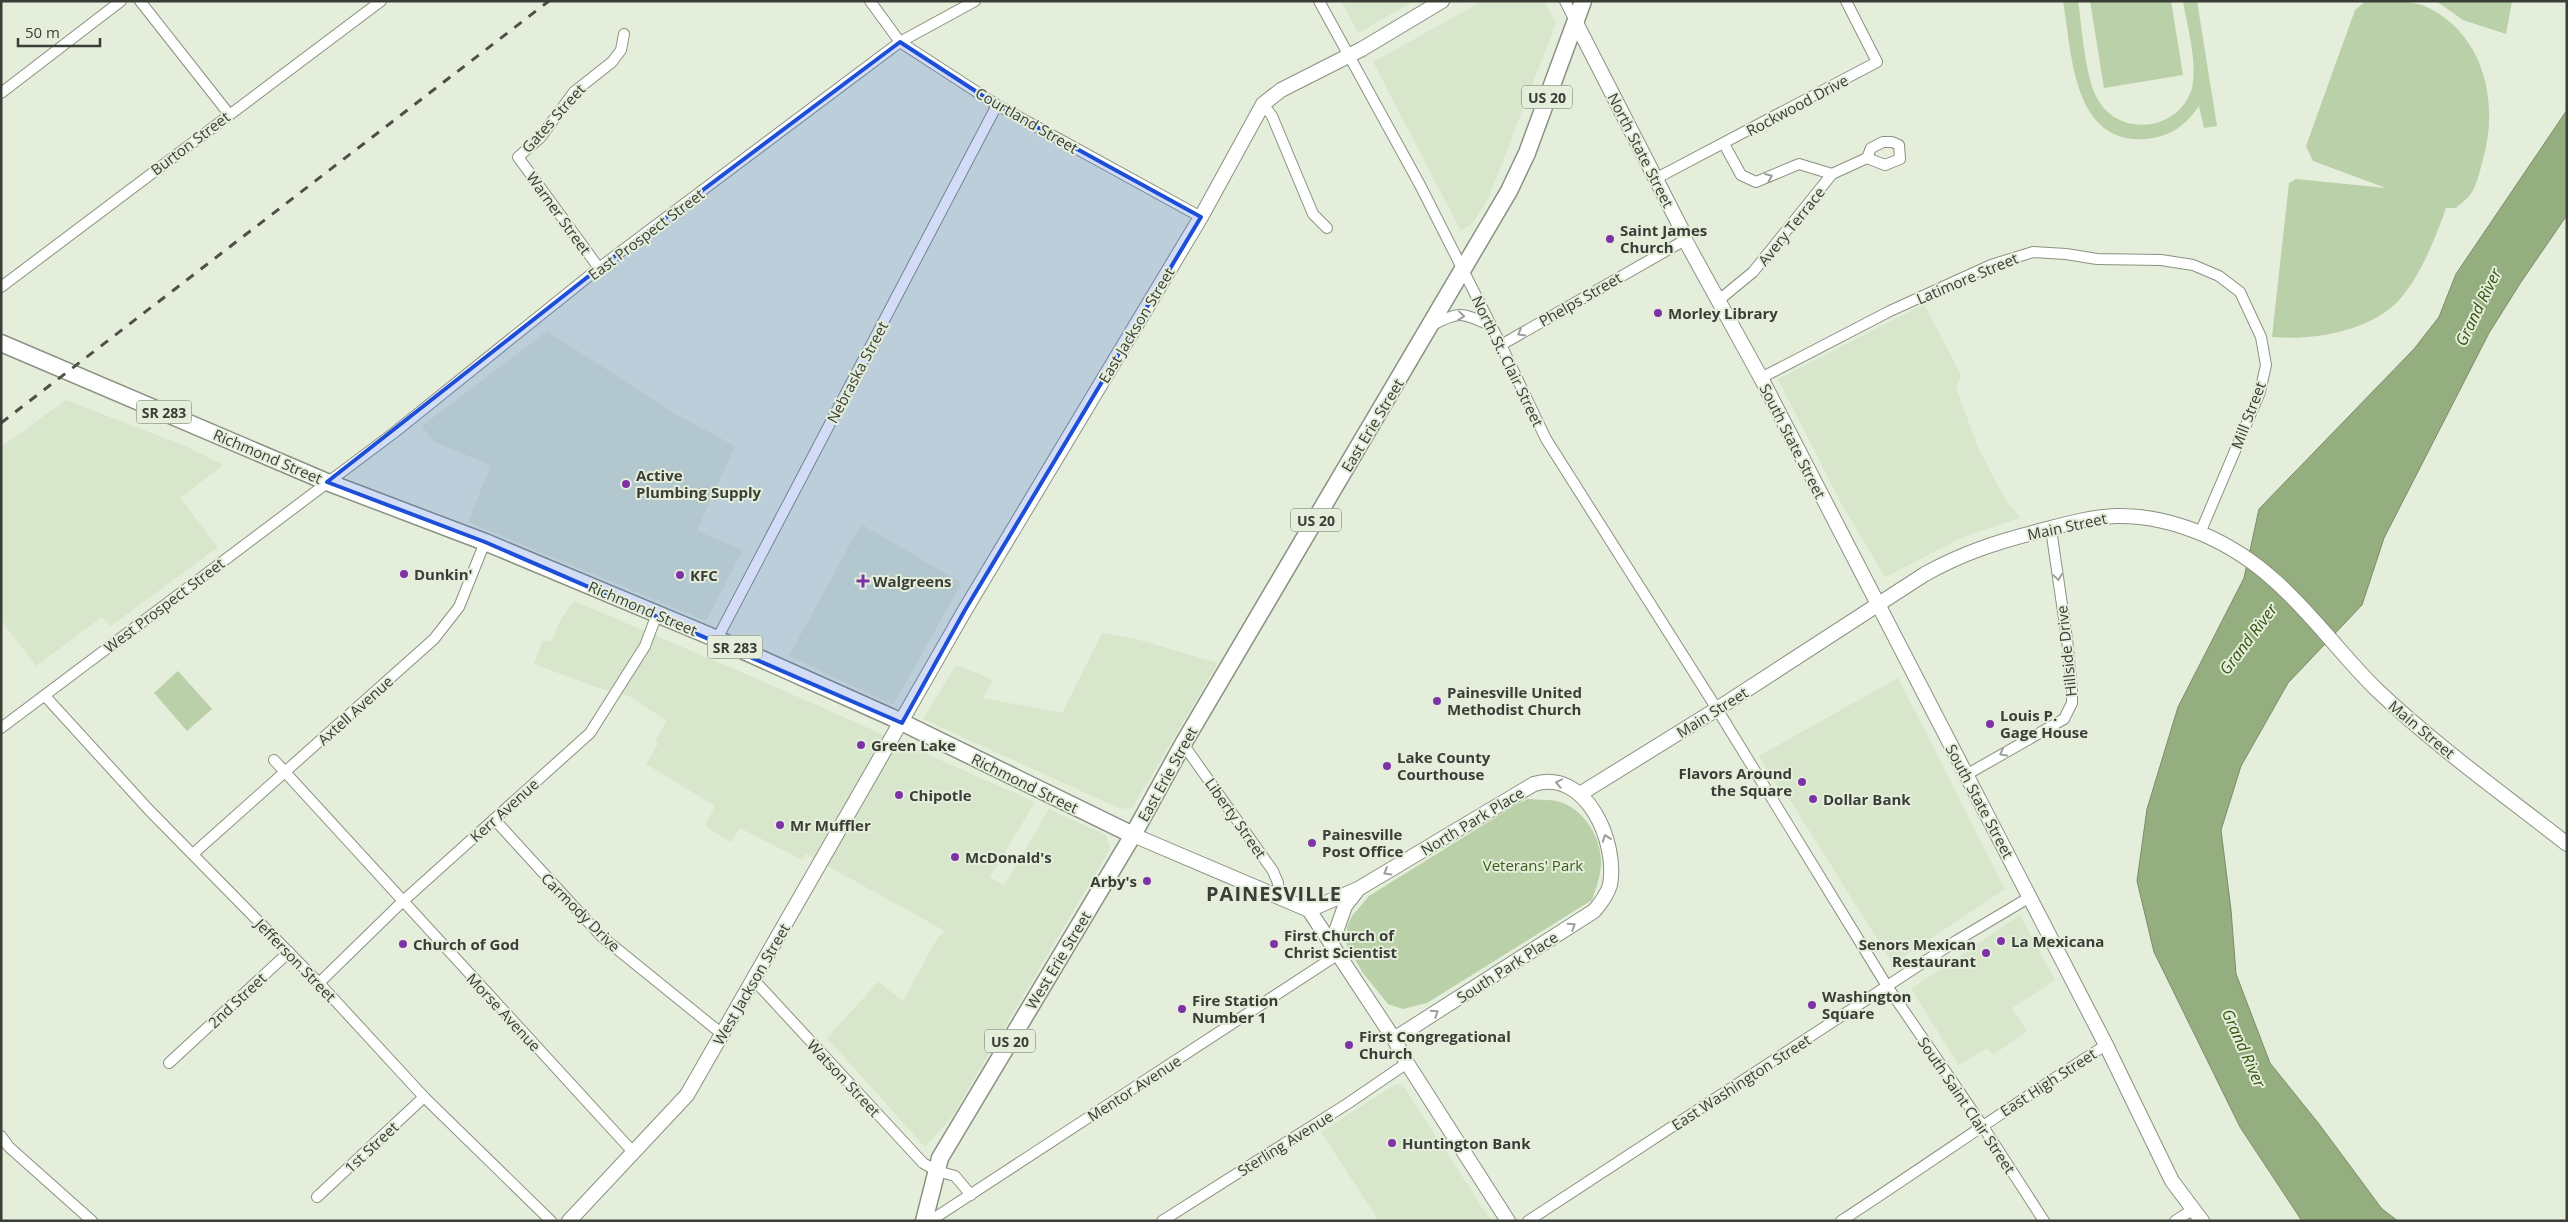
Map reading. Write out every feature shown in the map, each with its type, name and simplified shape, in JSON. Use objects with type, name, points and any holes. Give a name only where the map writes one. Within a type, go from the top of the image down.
[{"type":"main road","name":"East Erie Street","points":[[1133,835],[1183,744],[1464,271],[1509,191],[1527,153],[1583,1]]},
{"type":"main road","name":"Richmond Street","points":[[1,343],[327,482],[485,542],[717,639],[902,723],[1133,835]]},
{"type":"main road","name":"West Erie Street","points":[[933,1220],[937,1171],[940,1158],[1133,835]]},
{"type":"street","points":[[1,93],[122,1]]},
{"type":"street","points":[[140,1],[229,114]]},
{"type":"street","name":"Burton Street","points":[[1,286],[381,1]]},
{"type":"street","name":"Courtland Street","points":[[870,1],[900,42],[997,105],[1201,217]]},
{"type":"street","name":"East Prospect Street","points":[[327,482],[395,432],[599,268],[900,42],[975,1]]},
{"type":"street","name":"North St. Clair Street","points":[[1319,1],[1420,185],[1501,344],[1542,432],[1717,709]]},
{"type":"street","name":"East Jackson Street","points":[[902,723],[965,610],[1201,217],[1263,104],[1281,90],[1349,55],[1442,1]]},
{"type":"street","name":"North State Street","points":[[1565,1],[1685,240],[1761,378]]},
{"type":"street","name":"Rockwood Drive","points":[[1656,179],[1877,62],[1846,1]]},
{"type":"street","name":"Gates Street","points":[[518,157],[540,138],[574,92],[612,62],[621,50],[624,34]]},
{"type":"street","points":[[1263,104],[1272,116],[1313,214],[1326,228]]},
{"type":"street","name":"Nebraska Street","points":[[717,639],[997,105]]},
{"type":"street","points":[[1724,144],[1741,175],[1756,182],[1799,164],[1832,174]]},
{"type":"street","name":"Warner Street","points":[[518,157],[599,268]]},
{"type":"street","name":"Avery Terrace","points":[[1719,300],[1753,272],[1832,174],[1866,158]]},
{"type":"street","name":"Phelps Street","points":[[1501,344],[1685,240]]},
{"type":"street","name":"Latimore Street","points":[[1761,378],[1899,307],[1991,265],[2033,252],[2066,254],[2097,259],[2161,260],[2193,265],[2219,276]]},
{"type":"street","name":"Mill Street","points":[[2200,532],[2260,392],[2266,365],[2261,337],[2240,292],[2219,276]]},
{"type":"street","points":[[1430,327],[1452,315],[1465,315],[1492,326]]},
{"type":"street","name":"South State Street","points":[[1761,378],[2106,1045],[2172,1181],[2202,1221]]},
{"type":"street","name":"West Prospect Street","points":[[1,728],[327,482]]},
{"type":"street","name":"Main Street","points":[[1580,794],[1717,709],[1877,605],[1953,559],[1983,546],[2080,520],[2116,516],[2179,524],[2200,532],[2253,563],[2286,590],[2365,679],[2406,718],[2567,844]]},
{"type":"street","name":"Hillside Drive","points":[[1966,775],[2064,719],[2072,703],[2067,639],[2051,528]]},
{"type":"street","name":"Axtell Avenue","points":[[194,853],[434,639],[460,607],[485,542]]},
{"type":"street","name":"Kerr Avenue","points":[[320,983],[402,902],[590,732],[645,646],[657,614]]},
{"type":"street","name":"Jefferson Street","points":[[45,696],[149,810],[194,853],[320,983],[424,1097],[551,1221]]},
{"type":"street","name":"South Saint Clair Street","points":[[1717,709],[1887,986],[1982,1124],[2044,1221]]},
{"type":"street","name":"West Jackson Street","points":[[569,1221],[687,1095],[847,815],[902,723]]},
{"type":"street","name":"Liberty Street","points":[[1183,744],[1273,871],[1278,883],[1278,896]]},
{"type":"street","name":"Morse Avenue","points":[[274,760],[402,902],[634,1153]]},
{"type":"street","name":"North Park Place","points":[[1309,910],[1358,889],[1534,784],[1557,781],[1569,785],[1580,794]]},
{"type":"street","name":"South Park Place","points":[[1394,1039],[1594,911],[1604,899],[1609,886],[1611,870],[1608,842],[1593,812],[1580,794]]},
{"type":"street","name":"Carmody Drive","points":[[494,819],[601,936],[722,1034]]},
{"type":"street","name":"Richmond Street","points":[[1133,835],[1309,910]]},
{"type":"street","name":"North Park Place","points":[[1334,949],[1345,906],[1358,889]]},
{"type":"street","name":"East Washington Street","points":[[1528,1221],[1956,941],[2030,897]]},
{"type":"street","points":[[1309,910],[1394,1039],[1406,1063],[1508,1221]]},
{"type":"street","name":"Mentor Avenue","points":[[933,1220],[1334,949]]},
{"type":"street","name":"2nd Street","points":[[169,1063],[289,952]]},
{"type":"street","name":"Watson Street","points":[[754,980],[919,1160],[937,1171],[955,1176],[971,1195]]},
{"type":"street","name":"East High Street","points":[[1841,1221],[1929,1164],[1982,1124],[2106,1045]]},
{"type":"street","name":"Sterling Avenue","points":[[1162,1221],[1347,1104],[1406,1063]]},
{"type":"street","name":"1st Street","points":[[317,1197],[424,1097]]},
{"type":"street","points":[[1,1136],[9,1147],[92,1221]]},
{"type":"street","points":[[2175,1221],[2192,1210]]},
{"type":"highlighted area","points":[[900,42],[997,105],[1201,217],[965,610],[902,723],[485,542],[327,482],[599,268]]},
{"type":"shaded area","points":[[1341,1],[1414,1],[1358,33]]},
{"type":"shaded area","points":[[1483,1],[1544,1],[1556,23],[1488,199],[1473,223],[1461,231],[1373,62]]},
{"type":"shaded area","points":[[1924,304],[1961,375],[1956,387],[1978,448],[2005,499],[2020,518],[1965,536],[1885,577],[1841,503],[1778,379]]},
{"type":"shaded area","points":[[547,331],[677,415],[735,446],[697,531],[743,550],[706,621],[468,522],[491,465],[434,442],[422,426]]},
{"type":"shaded area","points":[[66,400],[185,446],[223,465],[180,498],[218,547],[111,626],[102,617],[36,666],[1,620],[1,447]]},
{"type":"shaded area","points":[[861,524],[962,583],[893,705],[789,656]]},
{"type":"shaded area","points":[[574,601],[755,678],[1035,802],[990,877],[1004,886],[1049,809],[1106,835],[1110,849],[951,1118],[925,1147],[827,1038],[878,982],[903,1001],[938,937],[945,931],[806,854],[803,860],[740,828],[731,842],[705,826],[715,806],[646,764],[658,744],[655,741],[667,721],[629,696],[596,687],[534,664],[543,640],[551,642],[561,619]]},
{"type":"shaded area","points":[[1102,633],[1132,638],[1218,663],[1133,807],[1121,809],[923,719],[956,665],[993,680],[983,698],[1062,713]]},
{"type":"shaded area","points":[[1898,678],[2005,889],[1893,964],[1790,800],[1775,783],[1759,756]]},
{"type":"shaded area","points":[[2020,915],[2055,980],[2012,1008],[2027,1031],[1993,1055],[1987,1048],[1959,1065],[1911,989]]},
{"type":"shaded area","points":[[1396,1084],[1401,1084],[1404,1087],[1491,1221],[1379,1221],[1321,1132]]},
{"type":"green space","points":[[2063,1],[2078,1],[2087,65],[2097,98],[2107,111],[2119,120],[2133,124],[2148,124],[2162,121],[2175,114],[2185,103],[2192,88],[2194,78],[2193,57],[2183,1],[2197,1],[2217,126],[2204,128],[2199,106],[2189,119],[2177,129],[2155,138],[2122,137],[2103,127],[2090,111],[2080,91],[2069,45]]},
{"type":"green space","points":[[2090,1],[2171,1],[2183,75],[2104,88]]},
{"type":"green space","points":[[2366,1],[2416,3],[2422,5],[2443,16],[2460,31],[2473,49],[2482,70],[2487,91],[2489,114],[2488,137],[2479,173],[2475,187],[2468,197],[2456,208],[2446,208],[2432,244],[2415,278],[2400,299],[2388,310],[2374,319],[2340,332],[2305,337],[2272,337],[2289,183],[2296,179],[2386,188],[2313,161],[2306,146],[2355,10]]},
{"type":"green space","points":[[2436,1],[2512,1],[2506,34],[2463,20]]},
{"type":"green space","points":[[178,671],[212,709],[187,731],[154,693]]},
{"type":"green space","name":"Veterans' Park","points":[[1528,799],[1550,800],[1563,803],[1571,807],[1586,820],[1596,837],[1601,856],[1599,879],[1592,900],[1427,1003],[1403,1009],[1388,1004],[1363,973],[1347,946],[1347,926],[1352,916],[1369,896]]},
{"type":"water","name":"Grand River","points":[[2567,110],[2567,215],[2489,333],[2384,538],[2362,605],[2288,683],[2241,766],[2221,830],[2231,910],[2236,974],[2270,1063],[2319,1124],[2382,1209],[2398,1221],[2302,1221],[2240,1127],[2154,952],[2137,881],[2147,809],[2178,707],[2244,578],[2259,509],[2414,349],[2439,317],[2456,274]]},
{"type":"railway","points":[[1,423],[549,1]]},
{"type":"place","name":"Saint James Church","points":[[1610,239]]},
{"type":"place","name":"Morley Library","points":[[1658,313]]},
{"type":"place","name":"Active Plumbing Supply","points":[[626,484]]},
{"type":"place","name":"Dunkin'","points":[[404,574]]},
{"type":"place","name":"KFC","points":[[680,575]]},
{"type":"place","name":"Walgreens","points":[[863,581]]},
{"type":"place","name":"Painesville United Methodist Church","points":[[1437,701]]},
{"type":"place","name":"Louis P. Gage House","points":[[1990,724]]},
{"type":"place","name":"Green Lake","points":[[861,745]]},
{"type":"place","name":"Lake County Courthouse","points":[[1387,766]]},
{"type":"place","name":"Flavors Around the Square","points":[[1802,782]]},
{"type":"place","name":"Chipotle","points":[[899,795]]},
{"type":"place","name":"Dollar Bank","points":[[1813,799]]},
{"type":"place","name":"Mr Muffler","points":[[780,825]]},
{"type":"place","name":"Painesville Post Office","points":[[1312,843]]},
{"type":"place","name":"McDonald's","points":[[955,857]]},
{"type":"place","name":"Arby's","points":[[1147,881]]},
{"type":"place","name":"La Mexicana","points":[[2001,941]]},
{"type":"place","name":"Church of God","points":[[403,944]]},
{"type":"place","name":"First Church of Christ Scientist","points":[[1274,944]]},
{"type":"place","name":"Senors Mexican Restaurant","points":[[1986,953]]},
{"type":"place","name":"Washington Square","points":[[1812,1005]]},
{"type":"place","name":"Fire Station Number 1","points":[[1182,1009]]},
{"type":"place","name":"First Congregational Church","points":[[1349,1045]]},
{"type":"place","name":"Huntington Bank","points":[[1392,1143]]},
{"type":"district","name":"PAINESVILLE","points":[[1274,893]]}]
